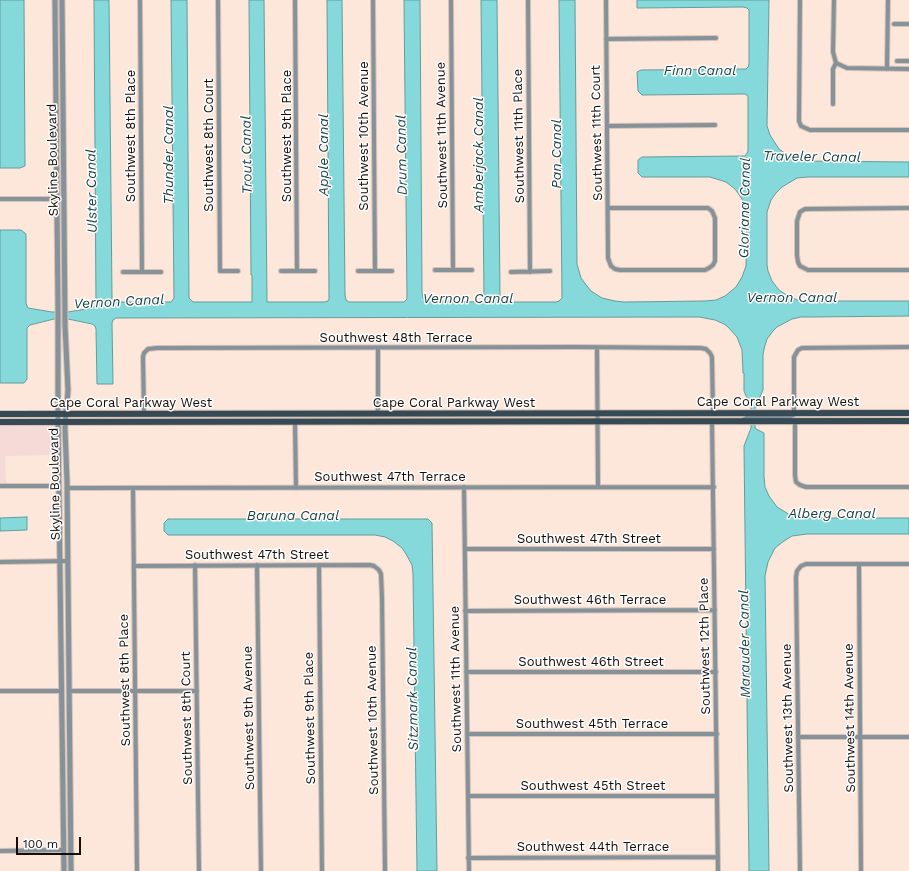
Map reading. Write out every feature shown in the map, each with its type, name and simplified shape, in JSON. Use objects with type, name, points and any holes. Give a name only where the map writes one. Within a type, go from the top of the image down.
[{"type":"main road","name":"Cape Coral Parkway West","points":[[0,414],[907,413]]},
{"type":"main road","points":[[852,421],[855,417],[890,417],[907,413]]},
{"type":"main road","points":[[318,422],[327,418],[368,418],[377,414]]},
{"type":"main road","points":[[384,422],[386,418],[426,418],[440,414]]},
{"type":"main road","name":"Cape Coral Parkway West","points":[[0,422],[909,421]]},
{"type":"street","name":"Skyline Boulevard","points":[[55,0],[58,454],[64,871]]},
{"type":"street","name":"Skyline Boulevard","points":[[62,0],[65,320],[68,390],[65,422],[71,871]]},
{"type":"street","name":"Southwest 8th Place","points":[[140,0],[142,272]]},
{"type":"street","name":"Southwest 8th Court","points":[[218,0],[220,271],[238,271]]},
{"type":"street","name":"Southwest 9th Place","points":[[295,0],[297,271]]},
{"type":"street","name":"Southwest 10th Avenue","points":[[373,0],[375,271]]},
{"type":"street","name":"Southwest 11th Avenue","points":[[451,0],[453,270]]},
{"type":"street","name":"Southwest 11th Place","points":[[528,0],[530,272]]},
{"type":"street","name":"Southwest 11th Court","points":[[606,0],[608,258],[611,266],[620,270],[705,270],[713,266],[715,261],[715,218],[712,211],[708,208],[608,208]]},
{"type":"street","points":[[800,0],[799,121],[801,126],[810,130],[909,130]]},
{"type":"street","points":[[832,104],[833,69],[836,63],[833,52],[834,0]]},
{"type":"street","points":[[887,69],[888,0]]},
{"type":"street","points":[[894,24],[909,24]]},
{"type":"street","points":[[606,39],[716,38]]},
{"type":"street","points":[[897,61],[909,61]]},
{"type":"street","points":[[836,63],[847,68],[909,69]]},
{"type":"street","points":[[607,126],[715,125]]},
{"type":"street","points":[[0,199],[64,199]]},
{"type":"street","points":[[909,208],[805,209],[800,212],[797,221],[798,262],[800,266],[808,270],[909,270]]},
{"type":"street","points":[[435,270],[472,270]]},
{"type":"street","points":[[281,271],[315,271]]},
{"type":"street","points":[[358,271],[392,271]]},
{"type":"street","points":[[511,272],[550,271]]},
{"type":"street","points":[[124,272],[161,272]]},
{"type":"street","points":[[741,421],[748,417],[787,418],[793,416],[794,357],[798,350],[802,348],[909,347]]},
{"type":"street","name":"Southwest 48th Terrace","points":[[144,414],[143,357],[144,353],[148,349],[157,348],[701,348],[706,349],[712,357],[713,413]]},
{"type":"street","points":[[377,414],[378,348]]},
{"type":"street","points":[[597,348],[598,487]]},
{"type":"street","name":"Southwest 12th Place","points":[[712,421],[718,871]]},
{"type":"street","points":[[795,421],[795,475],[796,482],[800,485],[806,487],[909,487]]},
{"type":"street","points":[[295,422],[296,488]]},
{"type":"street","points":[[58,454],[60,459],[61,482],[67,488]]},
{"type":"street","points":[[0,486],[59,487],[64,496],[64,521],[67,536]]},
{"type":"street","name":"Southwest 11th Avenue","points":[[464,487],[469,871]]},
{"type":"street","name":"Southwest 47th Terrace","points":[[67,488],[714,487]]},
{"type":"street","name":"Southwest 8th Place","points":[[133,488],[137,871]]},
{"type":"street","name":"Southwest 47th Street","points":[[465,549],[714,549]]},
{"type":"street","points":[[0,562],[68,561]]},
{"type":"street","name":"Southwest 13th Avenue","points":[[800,871],[796,576],[797,571],[801,566],[806,564],[858,564]]},
{"type":"street","points":[[858,564],[909,564]]},
{"type":"street","name":"Southwest 14th Avenue","points":[[858,564],[861,871]]},
{"type":"street","name":"Southwest 8th Court","points":[[195,565],[199,871]]},
{"type":"street","name":"Southwest 9th Avenue","points":[[257,565],[261,871]]},
{"type":"street","name":"Southwest 9th Place","points":[[318,565],[322,871]]},
{"type":"street","name":"Southwest 47th Street","points":[[134,566],[370,565],[379,570]]},
{"type":"street","name":"Southwest 10th Avenue","points":[[379,570],[381,574],[382,598],[385,871]]},
{"type":"street","name":"Southwest 46th Terrace","points":[[465,611],[715,610]]},
{"type":"street","name":"Southwest 46th Street","points":[[466,672],[716,672]]},
{"type":"street","points":[[0,691],[197,691]]},
{"type":"street","name":"Southwest 45th Terrace","points":[[467,734],[717,734]]},
{"type":"street","points":[[798,737],[909,737]]},
{"type":"street","name":"Southwest 45th Street","points":[[468,796],[717,796]]},
{"type":"street","points":[[0,851],[71,850]]},
{"type":"street","name":"Southwest 44th Terrace","points":[[468,858],[718,857]]},
{"type":"shaded area","points":[[0,424],[56,424],[56,455],[5,456],[6,484],[0,484]]},
{"type":"water","points":[[0,0],[24,0],[25,166],[20,168],[0,168]]},
{"type":"water","points":[[94,0],[109,0],[112,299],[115,302],[171,302],[174,298],[171,0],[187,0],[189,298],[193,302],[252,302],[249,0],[264,0],[267,302],[325,302],[329,299],[327,0],[342,0],[345,295],[346,300],[349,302],[404,302],[407,299],[404,0],[420,0],[422,292],[423,298],[426,301],[480,302],[484,298],[481,0],[497,0],[500,296],[501,300],[504,302],[556,302],[562,298],[559,0],[575,0],[577,264],[581,278],[591,291],[602,298],[624,302],[716,300],[725,296],[736,287],[746,266],[746,209],[742,199],[735,189],[726,182],[710,177],[642,177],[638,173],[638,160],[642,157],[745,156],[748,151],[748,96],[745,94],[642,95],[638,91],[637,72],[641,70],[746,69],[749,64],[749,10],[743,7],[637,8],[637,0],[769,0],[767,126],[770,135],[779,149],[790,157],[802,161],[909,162],[909,177],[797,178],[782,187],[776,193],[771,200],[767,212],[768,271],[772,281],[779,290],[785,294],[797,300],[805,301],[909,301],[909,316],[801,317],[792,319],[777,327],[773,331],[767,339],[764,349],[763,390],[755,408],[755,428],[764,433],[765,487],[769,496],[777,507],[790,515],[802,518],[909,518],[909,534],[807,534],[792,536],[775,548],[768,562],[765,576],[769,871],[749,871],[744,446],[751,428],[751,408],[744,391],[742,350],[737,337],[724,324],[715,320],[699,317],[116,318],[112,323],[113,384],[97,384],[95,326],[68,319],[54,319],[30,325],[27,328],[27,379],[24,383],[0,383],[0,230],[21,230],[26,234],[26,303],[28,308],[52,312],[68,312],[96,306]]},
{"type":"water","points":[[27,517],[27,530],[0,531],[0,518]]},
{"type":"water","points":[[168,519],[428,519],[432,523],[437,871],[417,871],[413,574],[412,565],[402,548],[385,537],[375,535],[168,535],[164,531],[164,523]]},
{"type":"water label","name":"Finn Canal","points":[[700,71]]},
{"type":"water label","name":"Pan Canal","points":[[557,154]]},
{"type":"water label","name":"Thunder Canal","points":[[169,155]]},
{"type":"water label","name":"Trout Canal","points":[[247,155]]},
{"type":"water label","name":"Apple Canal","points":[[324,155]]},
{"type":"water label","name":"Drum Canal","points":[[402,155]]},
{"type":"water label","name":"Amberjack Canal","points":[[479,155]]},
{"type":"water label","name":"Traveler Canal","points":[[812,157]]},
{"type":"water label","name":"Ulster Canal","points":[[92,191]]},
{"type":"water label","name":"Gloriana Canal","points":[[745,208]]},
{"type":"water label","name":"Vernon Canal","points":[[792,298]]},
{"type":"water label","name":"Vernon Canal","points":[[468,299]]},
{"type":"water label","name":"Vernon Canal","points":[[119,302]]},
{"type":"water label","name":"Alberg Canal","points":[[832,514]]},
{"type":"water label","name":"Baruna Canal","points":[[293,516]]},
{"type":"water label","name":"Marauder Canal","points":[[745,644]]},
{"type":"water label","name":"Sitzmark Canal","points":[[413,699]]}]
